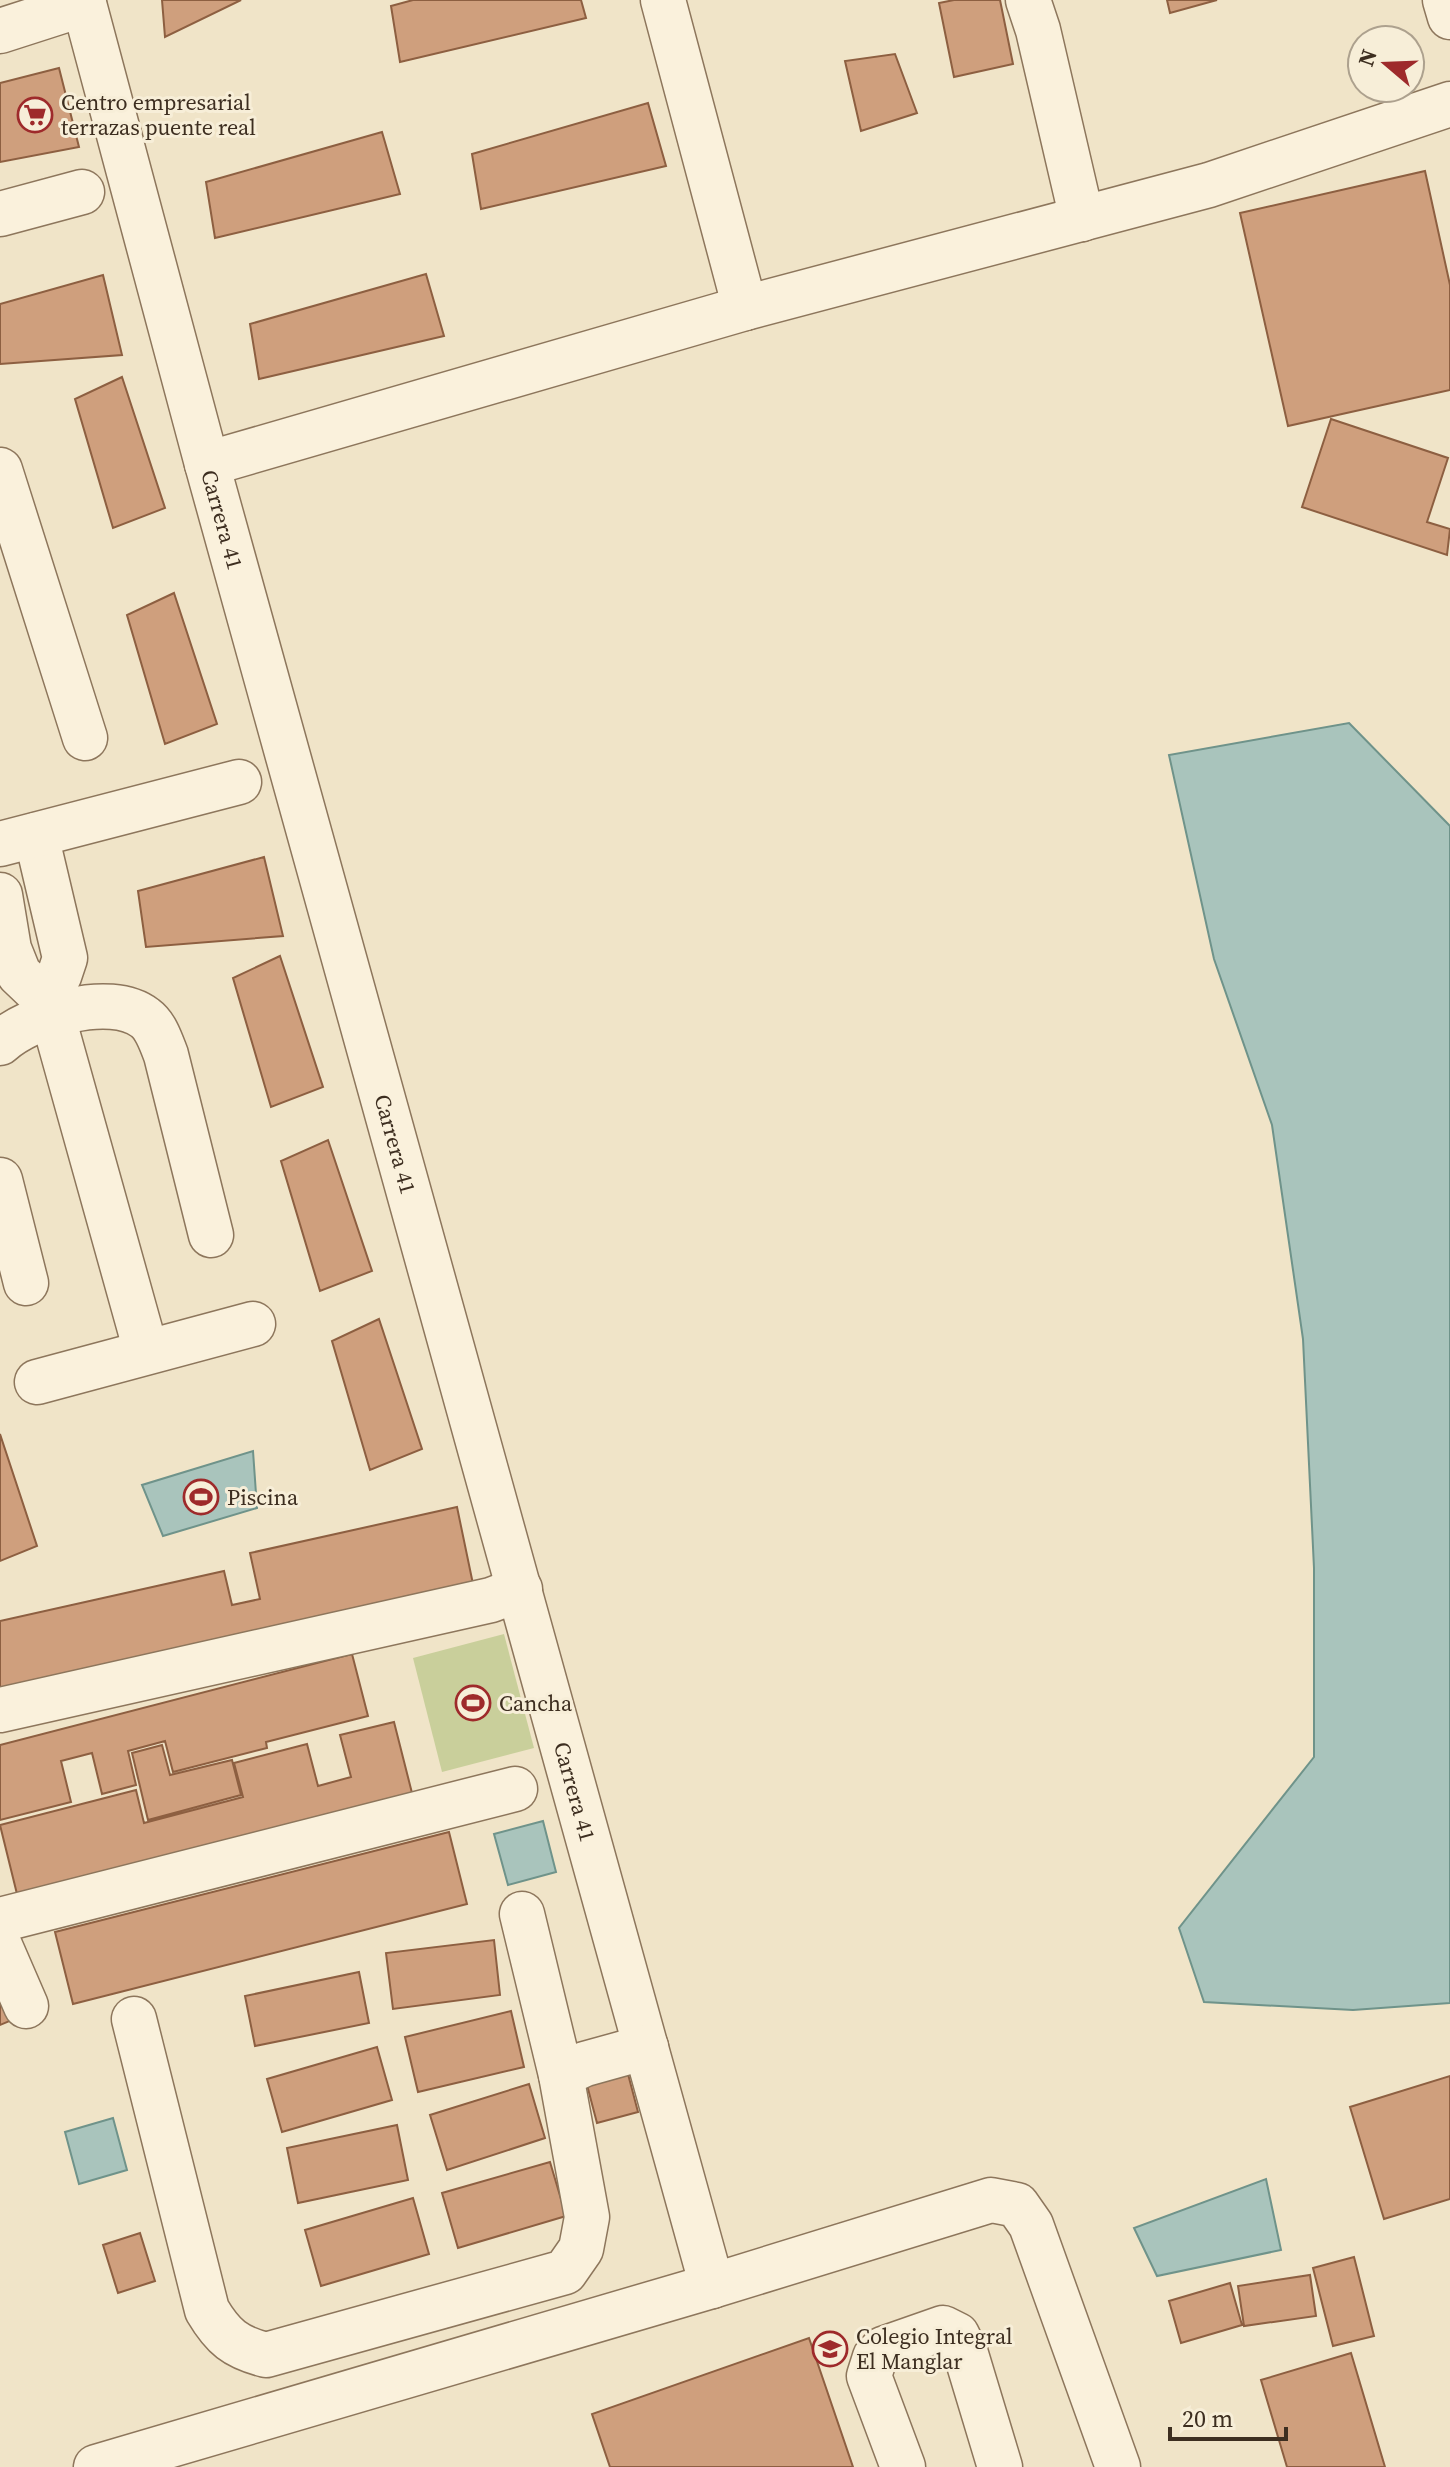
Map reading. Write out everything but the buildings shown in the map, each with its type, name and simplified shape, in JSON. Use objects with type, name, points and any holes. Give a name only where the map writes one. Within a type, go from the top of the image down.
[{"type":"street","points":[[663,0],[745,308]]},
{"type":"street","points":[[1028,0],[1038,30],[1082,219]]},
{"type":"street","points":[[1445,0],[1450,17]]},
{"type":"street","points":[[0,31],[84,2]]},
{"type":"street","name":"Carrera 41","points":[[84,2],[207,464],[712,2286]]},
{"type":"street","points":[[207,464],[745,308],[1209,185],[1450,104]]},
{"type":"street","points":[[0,214],[82,192]]},
{"type":"street","points":[[0,470],[85,738]]},
{"type":"street","points":[[0,1043],[46,1004],[65,958],[18,840],[239,782]]},
{"type":"street","points":[[0,895],[9,949],[19,974],[46,1004],[146,1351]]},
{"type":"street","points":[[46,1004],[105,1005],[128,1009],[146,1018],[159,1035],[211,1235]]},
{"type":"street","points":[[0,1180],[26,1283]]},
{"type":"street","points":[[37,1382],[253,1324]]},
{"type":"street","points":[[0,1710],[491,1600],[520,1589]]},
{"type":"street","points":[[0,1920],[515,1789]]},
{"type":"street","points":[[134,2019],[207,2310],[219,2329],[241,2348],[266,2355],[565,2272],[581,2249],[587,2217],[561,2075],[522,1914]]},
{"type":"street","points":[[0,1946],[26,2006]]},
{"type":"street","points":[[561,2075],[585,2064],[646,2047]]},
{"type":"street","points":[[96,2467],[712,2286],[991,2200],[1017,2205],[1031,2225],[1118,2467]]},
{"type":"street","points":[[903,2467],[869,2376],[875,2357],[883,2349],[943,2328],[957,2335],[965,2351],[1000,2467]]},
{"type":"green space","name":"Cancha","points":[[504,1634],[534,1748],[442,1772],[413,1658]]},
{"type":"water","points":[[1349,723],[1450,826],[1450,2003],[1353,2010],[1204,2002],[1179,1928],[1314,1757],[1314,1568],[1303,1339],[1272,1125],[1214,959],[1169,755]]},
{"type":"water","name":"Piscina","points":[[253,1451],[257,1508],[163,1536],[142,1485]]},
{"type":"water","points":[[543,1821],[556,1872],[508,1885],[494,1834]]},
{"type":"water","points":[[113,2118],[127,2170],[79,2184],[65,2132]]},
{"type":"water","points":[[1266,2179],[1281,2250],[1157,2276],[1134,2228]]},
{"type":"place","name":"Centro empresarial terrazas puente real","points":[[35,115]]},
{"type":"place","name":"Piscina","points":[[201,1497]]},
{"type":"place","name":"Cancha","points":[[473,1703]]},
{"type":"place","name":"Colegio Integral El Manglar","points":[[830,2349]]}]
